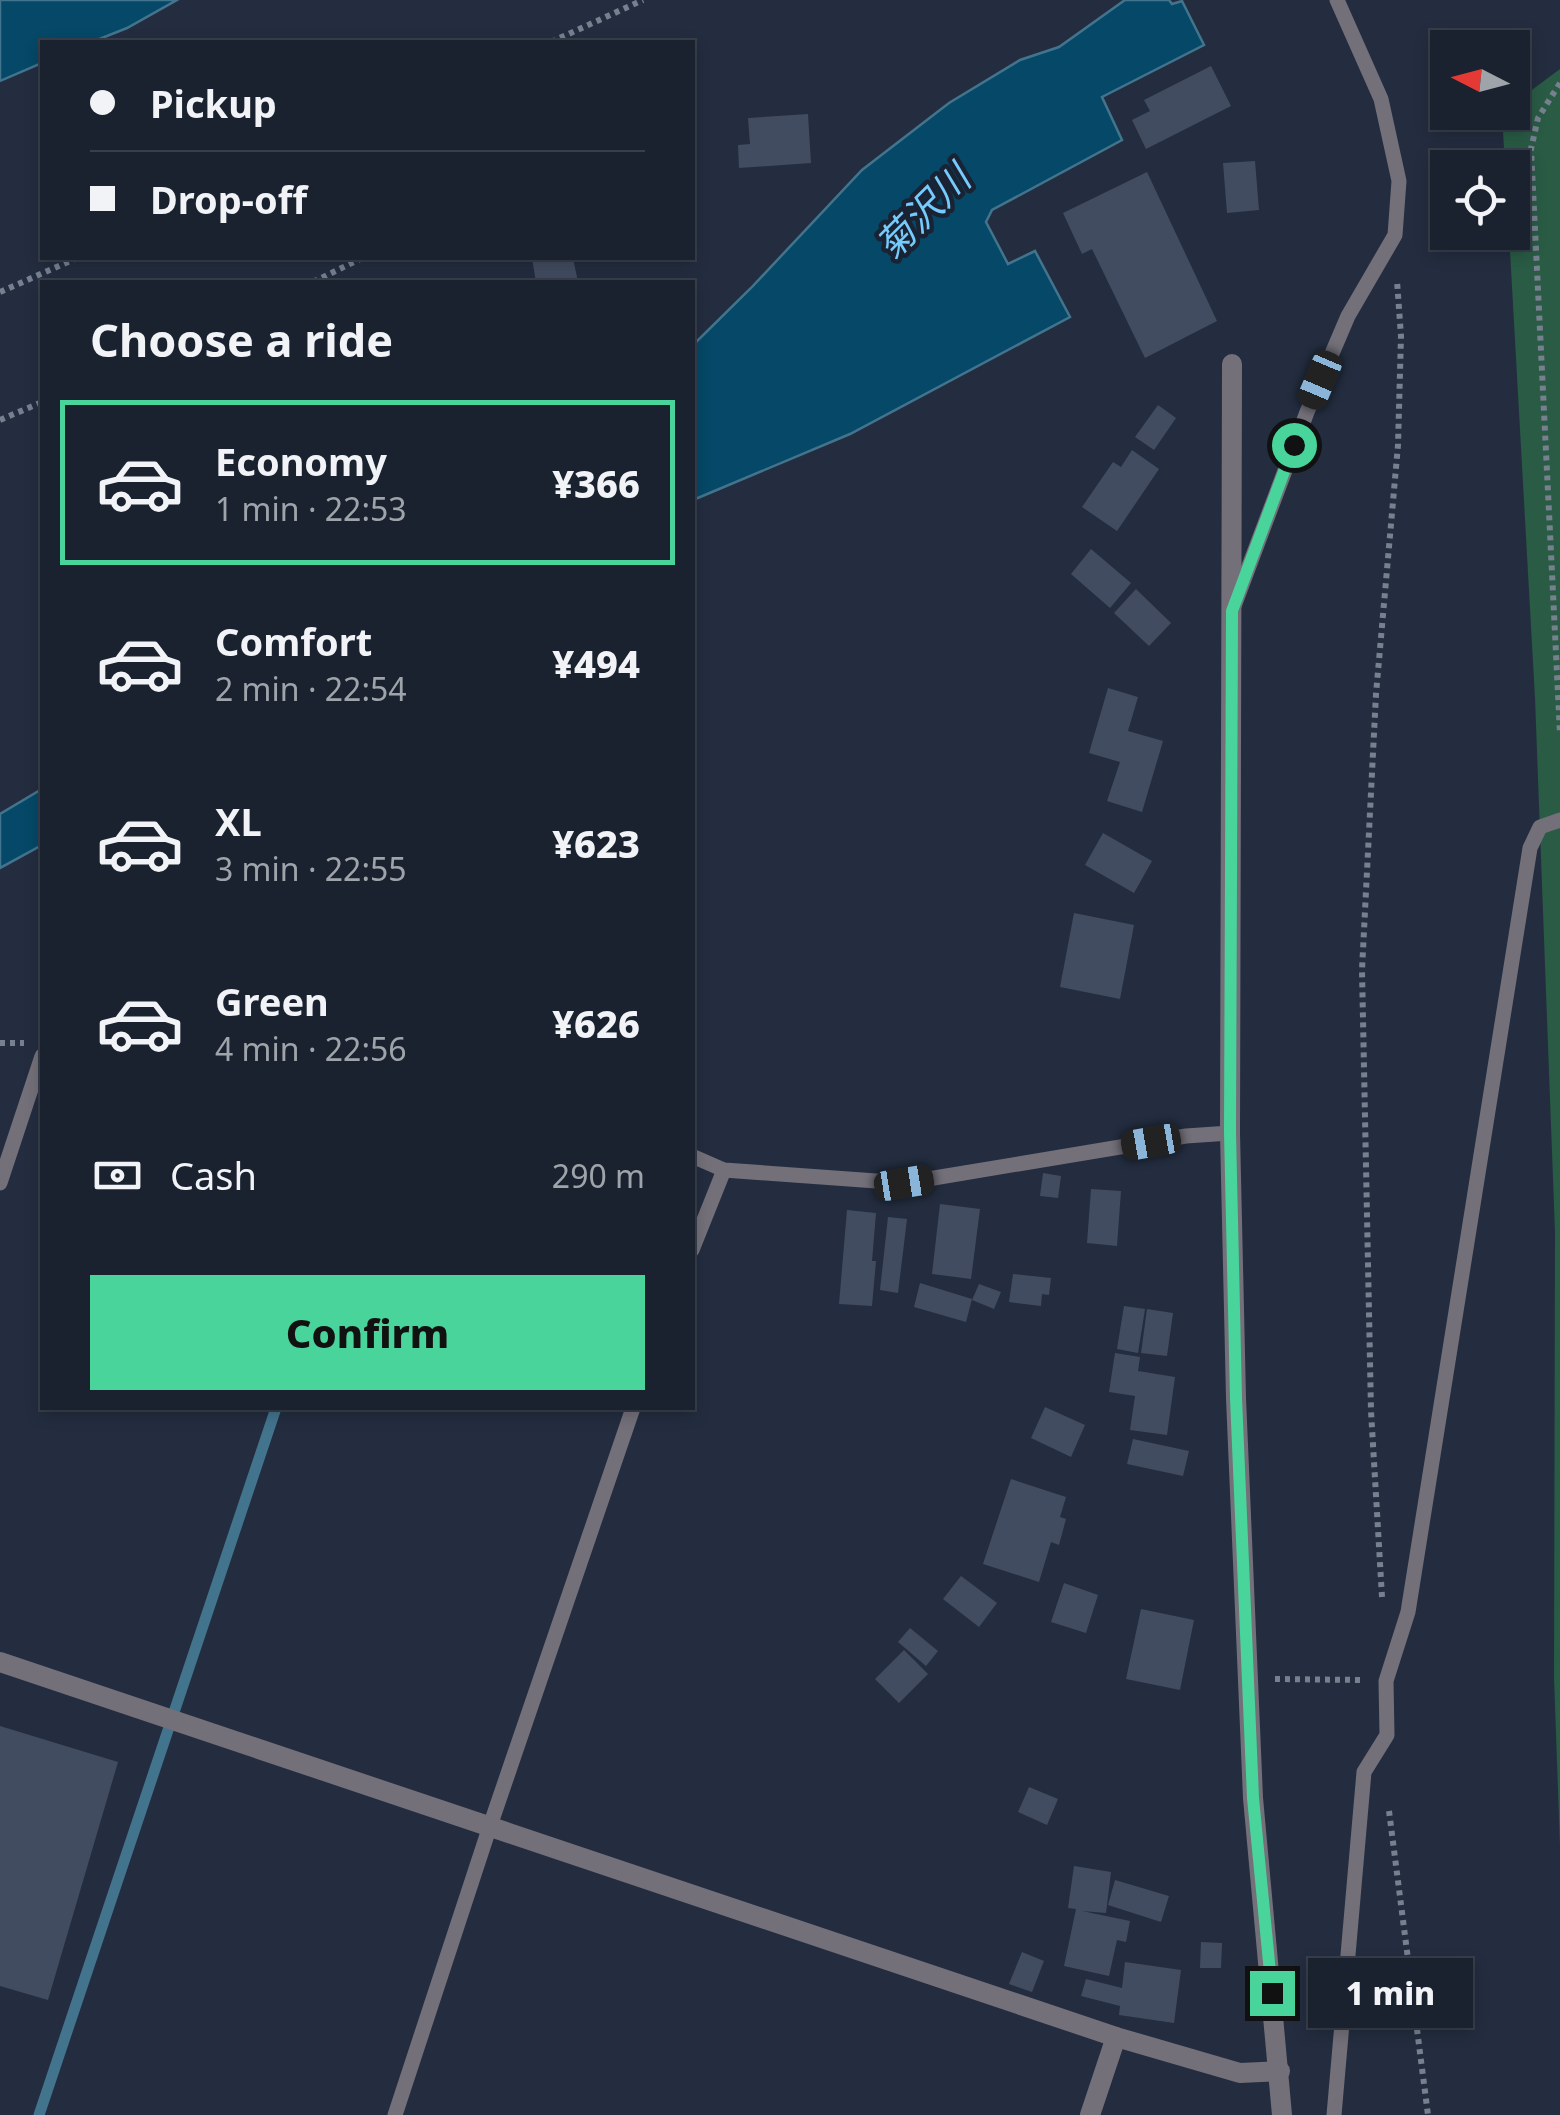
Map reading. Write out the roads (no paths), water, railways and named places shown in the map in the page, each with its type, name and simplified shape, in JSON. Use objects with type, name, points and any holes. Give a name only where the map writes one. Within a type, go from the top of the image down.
[{"type":"street","points":[[1232,364],[1230,1132],[1236,1398],[1253,1798],[1282,2115]]},
{"type":"street","points":[[0,1662],[1116,2037],[1240,2073],[1280,2071]]},
{"type":"street","points":[[1090,2115],[1116,2037]]},
{"type":"lane","points":[[1232,611],[1348,316],[1394,235],[1399,181],[1381,98],[1338,0]]},
{"type":"lane","points":[[1334,2115],[1364,1772],[1387,1734],[1386,1680],[1408,1612],[1530,848],[1540,828],[1560,820]]},
{"type":"lane","points":[[0,1183],[40,1062]]},
{"type":"lane","points":[[695,1157],[724,1170],[904,1183],[1230,1132]]},
{"type":"lane","points":[[695,1242],[724,1170]]},
{"type":"lane","points":[[395,2115],[632,1410]]},
{"type":"water","points":[[0,0],[177,0],[97,40],[40,40],[40,64],[0,81]]},
{"type":"water","name":"菊沢川","points":[[1125,0],[1169,0],[1172,4],[1182,1],[1204,45],[1102,97],[1122,140],[992,210],[986,222],[1008,264],[1035,251],[1070,317],[850,434],[695,499],[695,343],[862,170],[949,103],[1020,60],[1059,47]]},
{"type":"water","points":[[40,790],[40,846],[0,868],[0,814]]},
{"type":"waterway","points":[[39,2115],[275,1410]]}]
